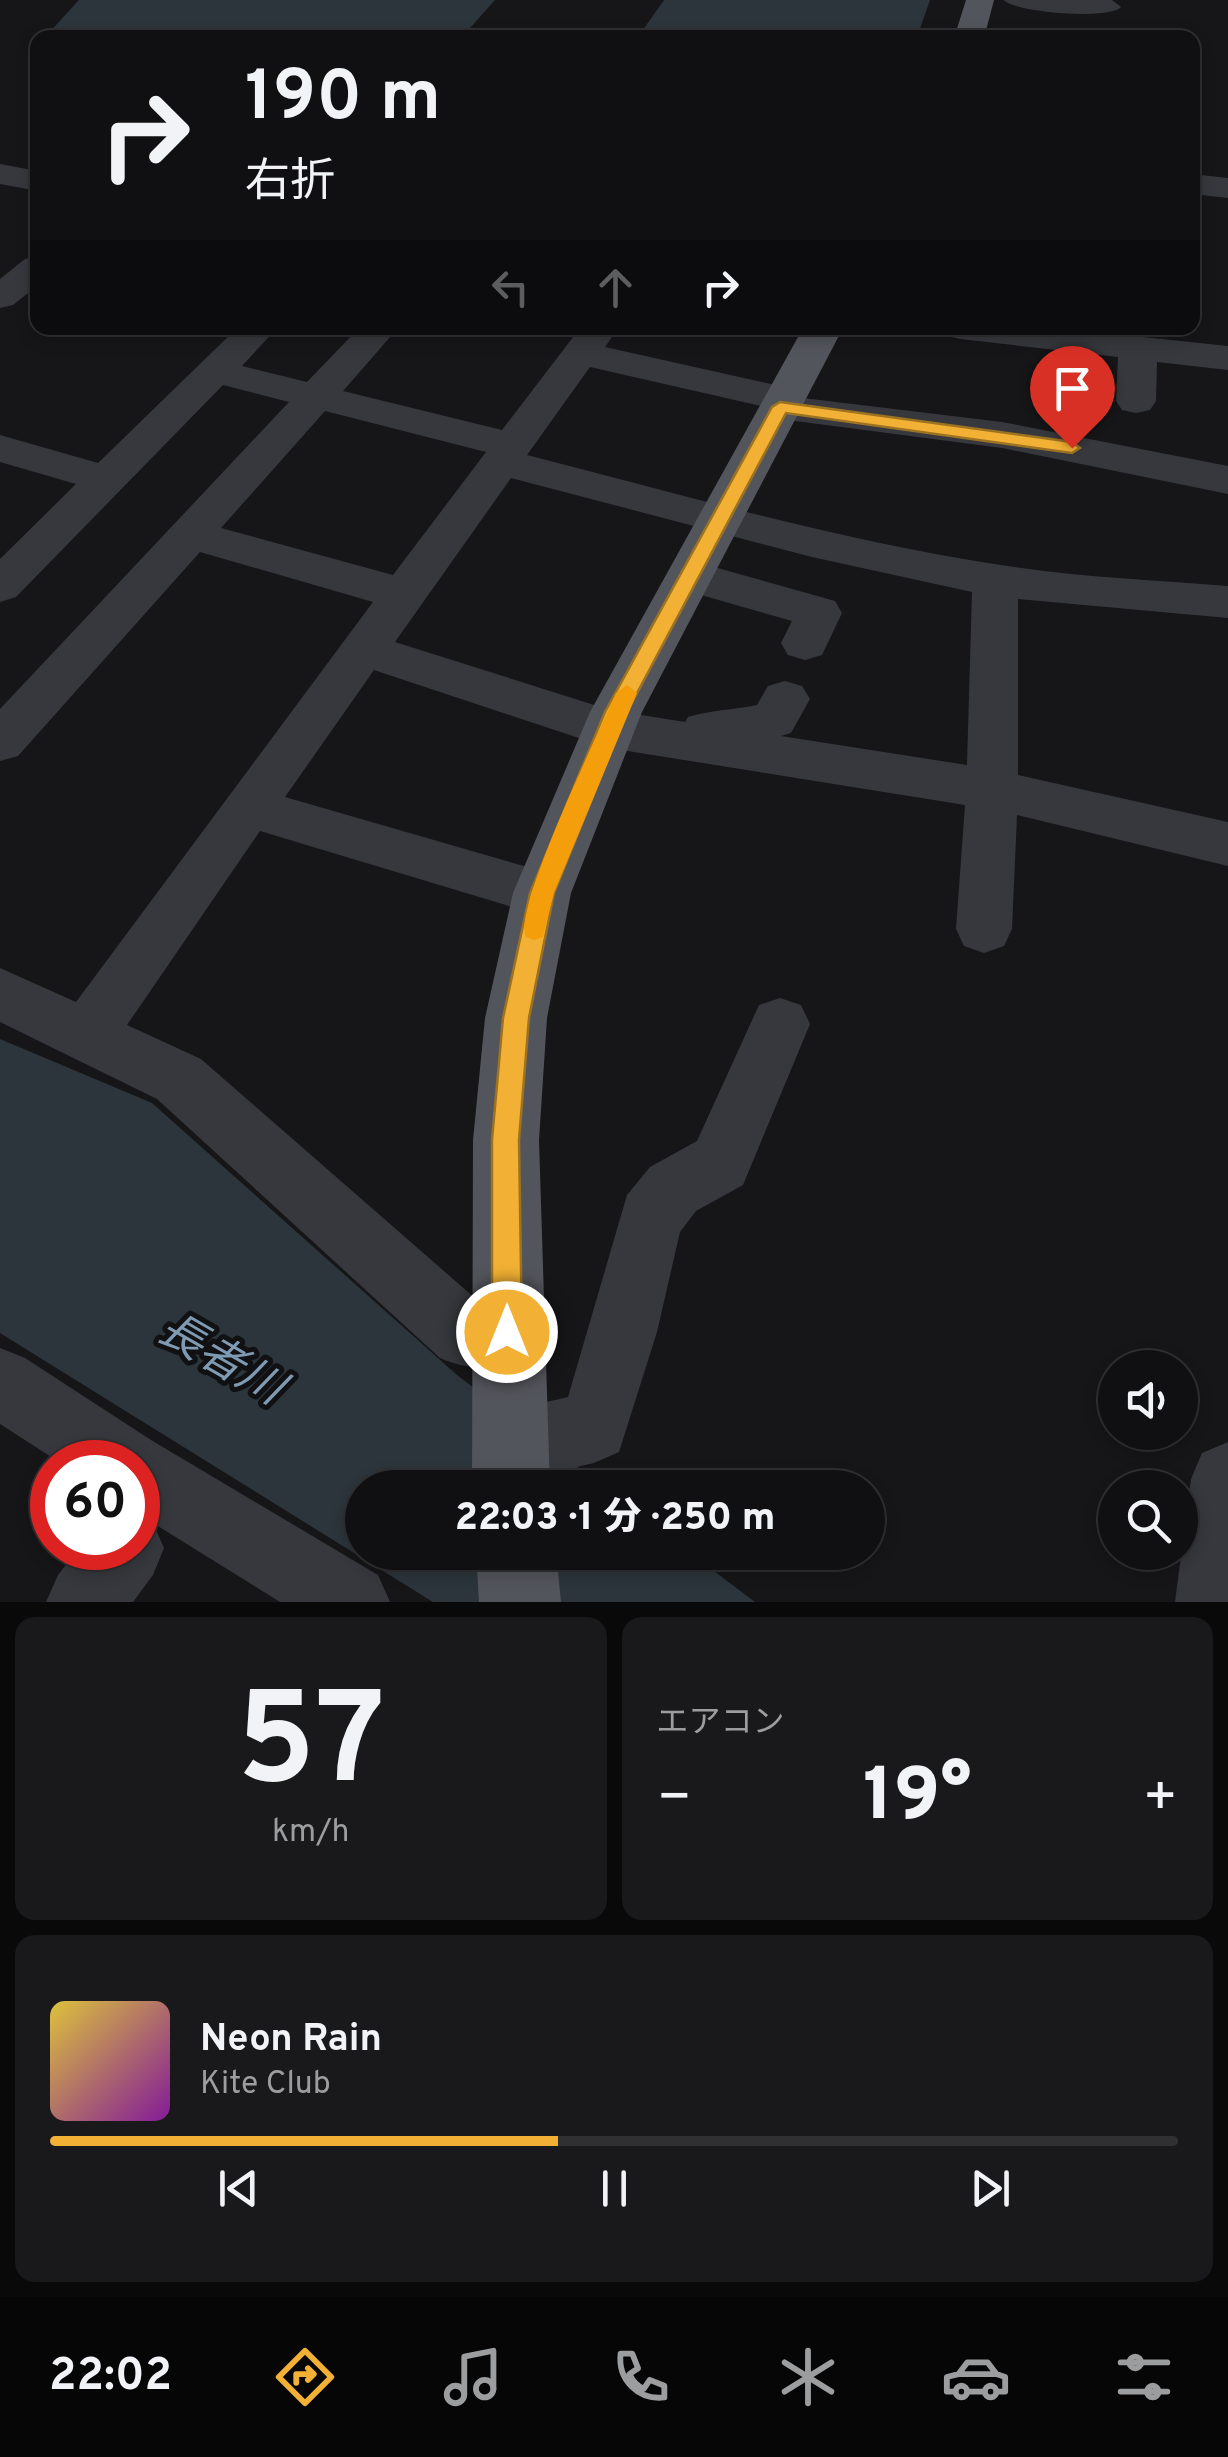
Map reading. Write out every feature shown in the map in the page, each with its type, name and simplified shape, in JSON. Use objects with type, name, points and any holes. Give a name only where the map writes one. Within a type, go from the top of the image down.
[{"type":"main road","points":[[971,30],[980,0]]},
{"type":"main road","points":[[509,1416],[506,1140],[516,1018],[542,893],[612,721],[819,335]]},
{"type":"main road","points":[[517,1570],[520,1602]]},
{"type":"street","points":[[1018,0],[1107,8]]},
{"type":"street","points":[[0,174],[30,180]]},
{"type":"street","points":[[1200,185],[1228,188]]},
{"type":"street","points":[[0,297],[30,273]]},
{"type":"street","points":[[0,586],[251,335]]},
{"type":"street","points":[[0,742],[373,335]]},
{"type":"street","points":[[1031,335],[1228,358]]},
{"type":"street","points":[[88,1033],[248,807],[590,340],[782,403],[1002,436],[1228,480]]},
{"type":"street","points":[[1136,401],[1138,349]]},
{"type":"street","points":[[214,372],[317,395],[721,517],[838,548],[1075,592],[1228,602]]},
{"type":"street","points":[[0,448],[106,479]]},
{"type":"street","points":[[190,534],[406,595]]},
{"type":"street","points":[[689,576],[819,613],[805,643]]},
{"type":"street","points":[[984,929],[992,788],[995,580]]},
{"type":"street","points":[[366,650],[612,721],[992,788],[1228,844]]},
{"type":"street","points":[[612,721],[717,732],[773,720],[786,699]]},
{"type":"street","points":[[248,807],[542,893]]},
{"type":"street","points":[[0,994],[179,1080],[464,1334],[509,1416],[594,1427],[623,1332],[650,1218],[674,1189],[720,1163],[780,1024]]},
{"type":"street","points":[[0,1384],[67,1440]]},
{"type":"street","points":[[1214,1602],[1228,1479]]},
{"type":"street","points":[[160,1511],[351,1602]]},
{"type":"street","points":[[84,1602],[101,1570]]},
{"type":"water","points":[[79,0],[495,0],[468,30],[51,30]]},
{"type":"water","points":[[664,0],[930,0],[919,30],[643,30]]},
{"type":"water","name":"長者川","points":[[0,1039],[152,1103],[457,1375],[582,1470],[345,1470],[345,1547],[0,1333]]},
{"type":"water","points":[[381,1570],[713,1570],[755,1602],[433,1602]]},
{"type":"slow traffic","points":[[534,930],[542,893],[627,693]]},
{"type":"route","points":[[507,1332],[506,1140],[516,1018],[542,893],[616,712],[780,407],[1072,448]]}]
